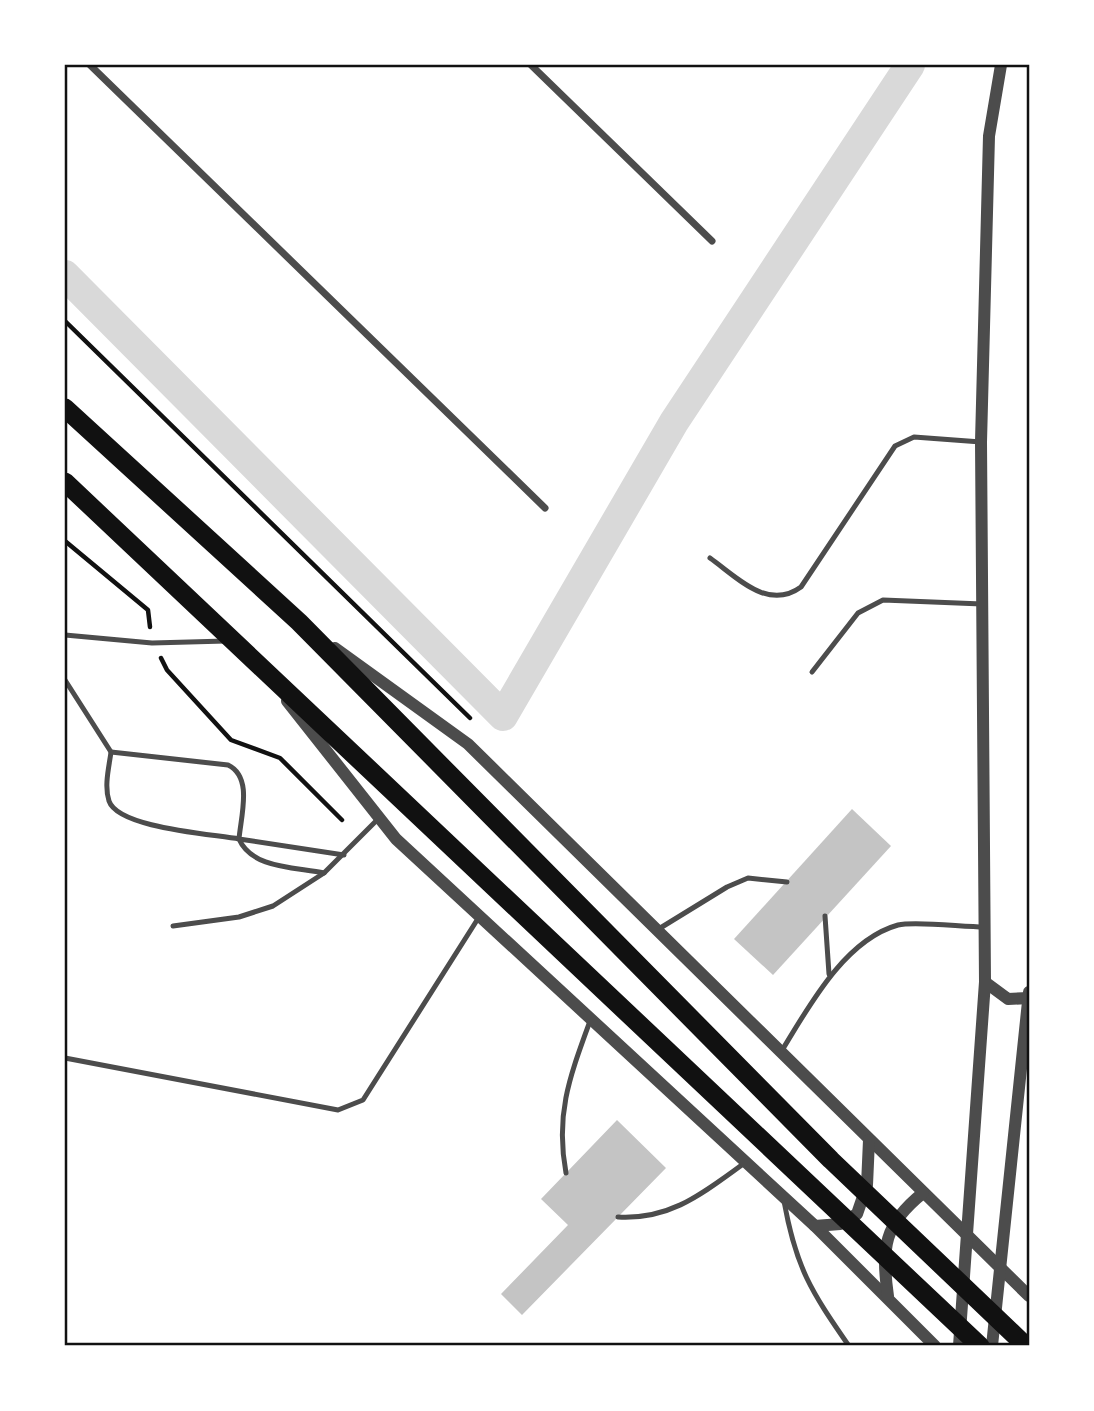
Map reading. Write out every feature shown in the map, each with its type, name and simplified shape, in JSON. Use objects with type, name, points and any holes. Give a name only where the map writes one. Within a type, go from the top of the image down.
[{"type":"highway","points":[[65,408],[299,622],[831,1160],[1026,1346]]},
{"type":"highway","points":[[67,486],[980,1346]]},
{"type":"street","points":[[90,65],[545,508]]},
{"type":"street","points":[[531,65],[712,241]]},
{"type":"street","points":[[959,1346],[985,982],[981,442],[989,136],[1001,65]]},
{"type":"street","points":[[299,622],[468,744],[1029,1296]]},
{"type":"street","points":[[257,663],[396,839],[815,1226],[888,1296],[935,1346]]},
{"type":"street","points":[[985,982],[1008,999],[1029,998]]},
{"type":"street","points":[[992,1346],[1029,992]]},
{"type":"street","points":[[815,1226],[840,1224],[857,1214],[867,1185],[869,1140]]},
{"type":"street","points":[[888,1296],[884,1264],[888,1232],[902,1209],[923,1193]]},
{"type":"lane","points":[[710,558],[755,590],[773,597],[788,596],[801,587],[895,446],[914,437],[981,442]]},
{"type":"lane","points":[[812,672],[858,613],[883,600],[982,604]]},
{"type":"lane","points":[[65,635],[152,643],[233,641]]},
{"type":"lane","points":[[65,680],[111,752],[107,781],[109,802],[119,815],[136,821],[344,855]]},
{"type":"lane","points":[[111,752],[228,765],[238,770],[243,781],[239,839],[244,852],[255,859],[324,873]]},
{"type":"lane","points":[[173,926],[239,917],[273,906],[324,873],[379,818]]},
{"type":"lane","points":[[656,930],[727,887],[748,878],[786,882]]},
{"type":"lane","points":[[825,916],[829,974]]},
{"type":"lane","points":[[65,1058],[338,1110],[363,1100],[479,917]]},
{"type":"lane","points":[[781,1052],[829,974],[865,943],[899,925],[985,927]]},
{"type":"lane","points":[[566,1173],[560,1142],[562,1110],[571,1072],[590,1021]]},
{"type":"lane","points":[[618,1217],[659,1215],[690,1202],[746,1163]]},
{"type":"lane","points":[[783,1197],[792,1247],[803,1275],[849,1346]]},
{"type":"path","points":[[65,541],[148,610],[152,643],[167,670],[232,740],[280,758],[342,820]]},
{"type":"building","points":[[852,809],[891,846],[773,975],[734,939]]},
{"type":"building","points":[[617,1120],[666,1168],[522,1315],[501,1294],[568,1225],[541,1199]]},
{"type":"waterway","points":[[65,275],[503,716],[674,422],[910,65]]}]
